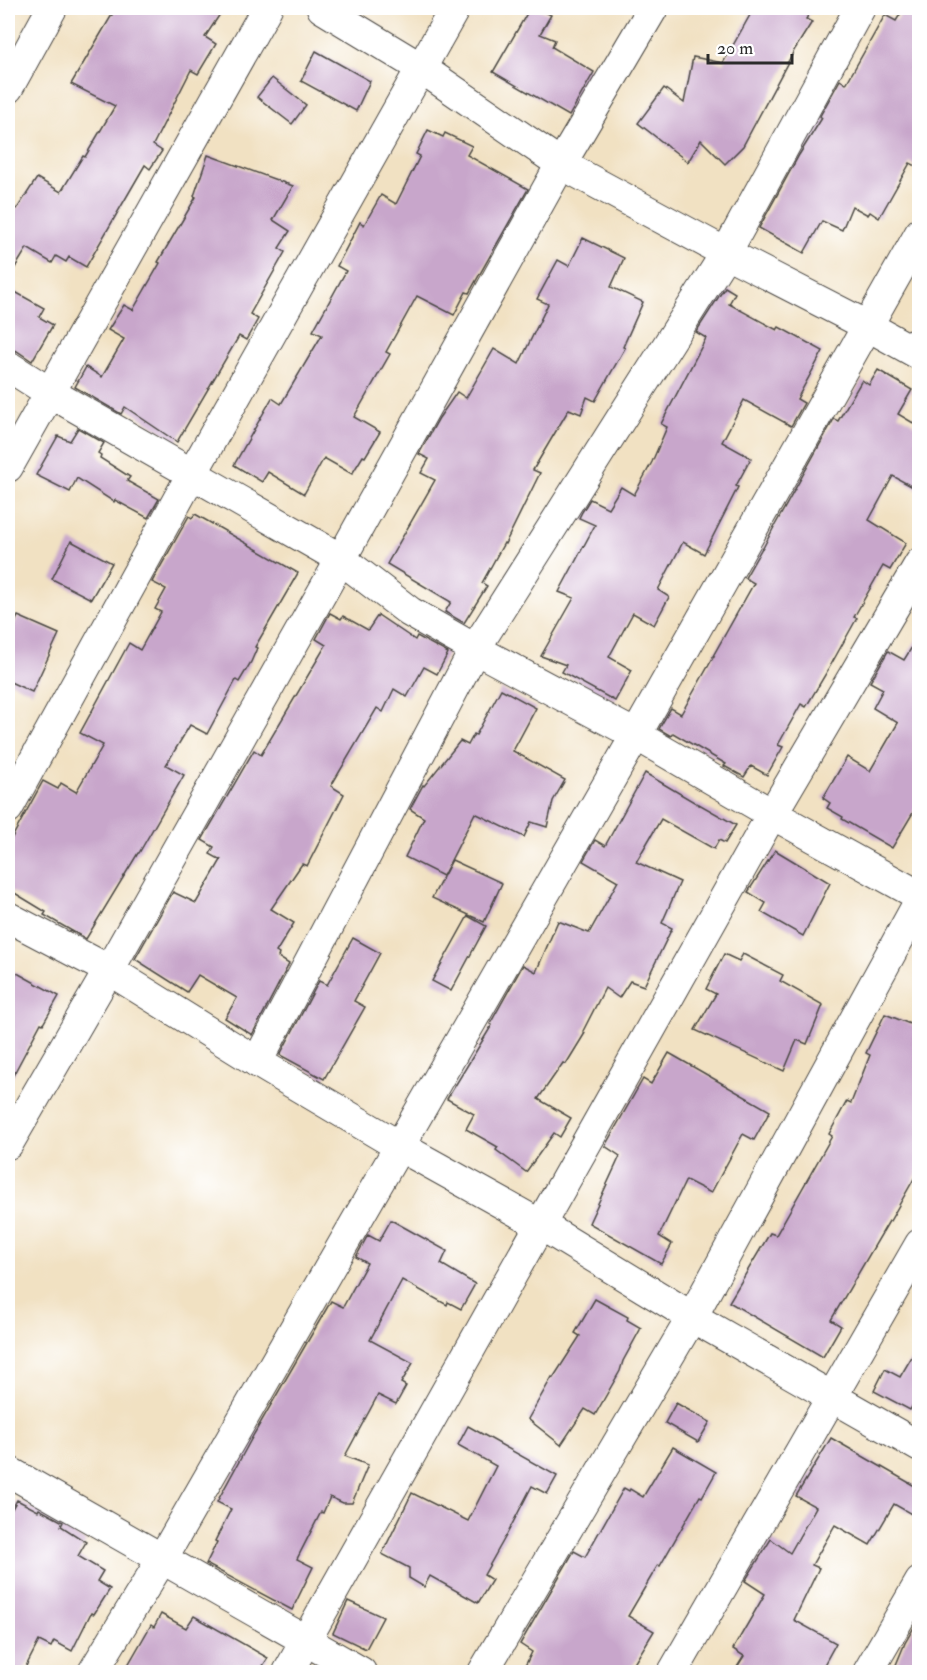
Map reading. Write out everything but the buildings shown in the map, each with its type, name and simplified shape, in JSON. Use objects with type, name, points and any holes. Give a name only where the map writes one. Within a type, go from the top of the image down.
[{"type":"street","points":[[8,88],[52,8]]},
{"type":"street","points":[[8,467],[267,8]]},
{"type":"street","points":[[322,8],[421,68],[561,164],[920,355]]},
{"type":"street","points":[[8,808],[192,474],[454,8]]},
{"type":"street","points":[[8,1144],[341,560],[561,164],[653,8]]},
{"type":"street","points":[[257,1062],[475,649],[726,253],[860,8]]},
{"type":"street","points":[[93,1672],[162,1559],[636,735],[920,234]]},
{"type":"street","points":[[8,366],[49,392],[341,560],[410,612],[636,735],[920,898],[692,1317],[483,1672]]},
{"type":"street","points":[[288,1672],[772,814],[920,563]]},
{"type":"street","points":[[8,917],[109,970],[257,1062],[399,1146],[541,1225],[692,1317],[920,1447]]},
{"type":"street","points":[[673,1672],[920,1244]]},
{"type":"street","points":[[11,1482],[162,1559],[361,1672]]},
{"type":"street","points":[[868,1672],[920,1582]]}]
